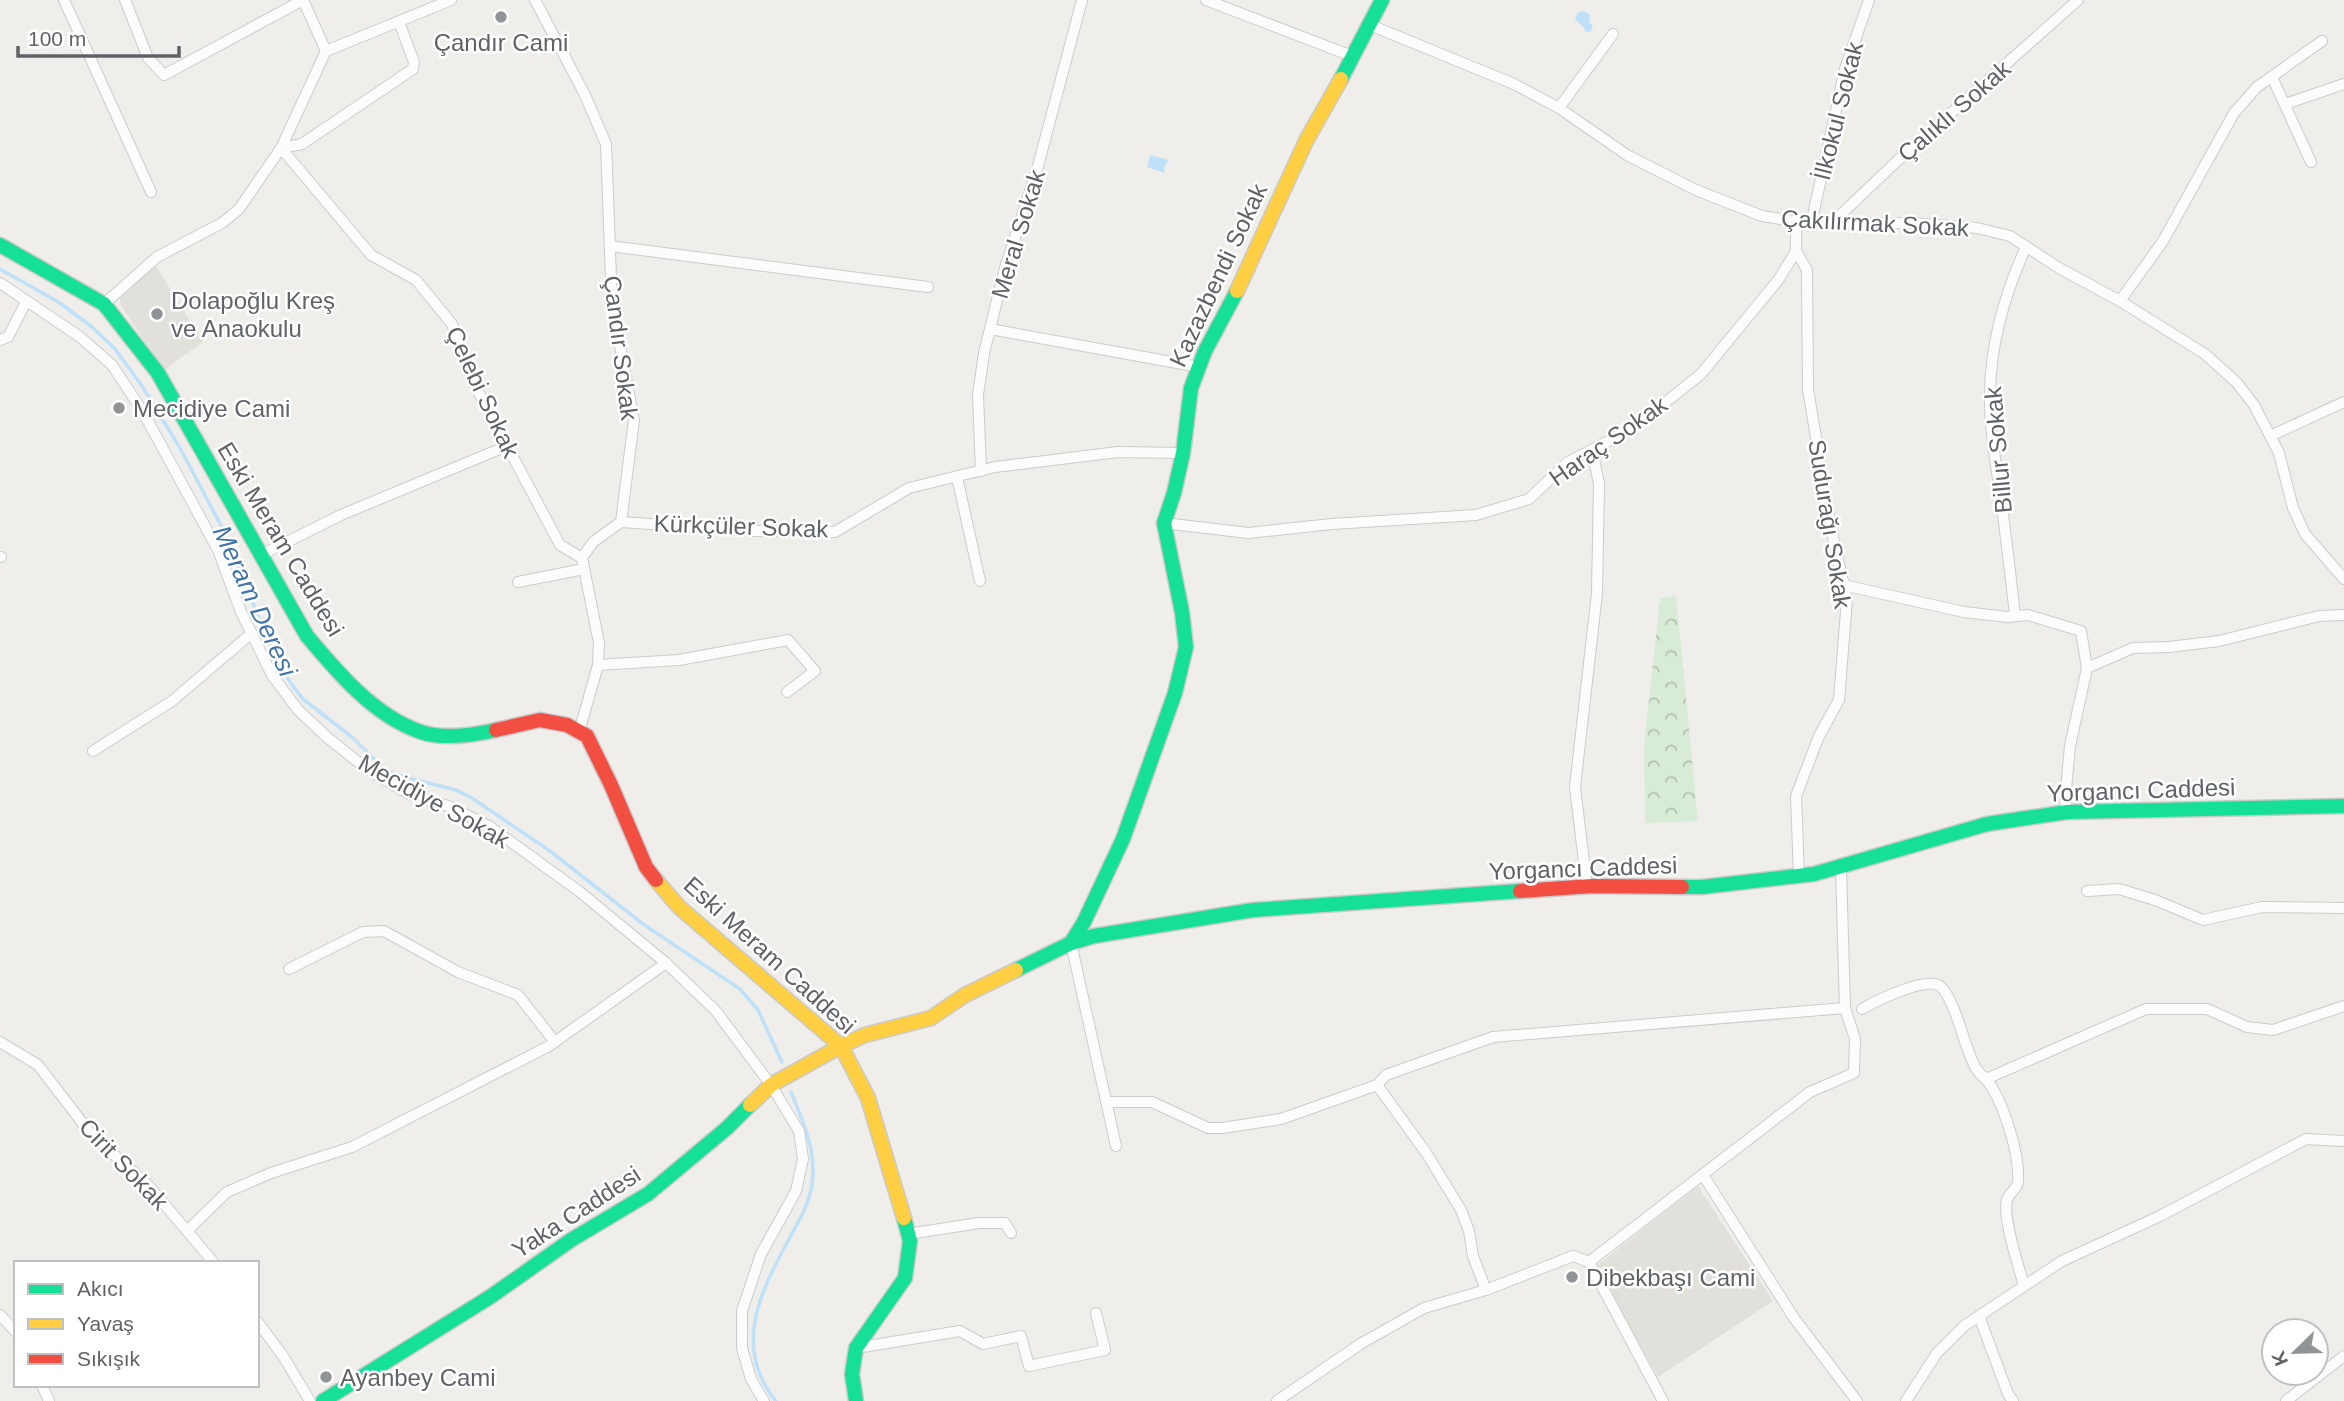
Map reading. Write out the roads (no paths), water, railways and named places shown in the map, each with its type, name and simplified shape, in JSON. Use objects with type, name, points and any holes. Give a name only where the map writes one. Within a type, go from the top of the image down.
[{"type":"street","points":[[64,0],[151,192]]},
{"type":"street","points":[[125,0],[148,58],[164,75],[303,0],[326,51]]},
{"type":"street","points":[[104,304],[157,257],[222,223],[239,209],[281,148],[326,51],[451,0]]},
{"type":"street","name":"Çandır Sokak","points":[[535,0],[585,95],[606,144],[612,303],[634,420],[621,522]]},
{"type":"street","name":"Meral Sokak","points":[[981,471],[978,395],[989,329],[1005,268],[1038,166],[1082,0]]},
{"type":"street","points":[[1206,0],[1352,57]]},
{"type":"street","name":"Kazazbendi Sokak","points":[[1071,943],[1084,922],[1123,839],[1175,693],[1186,647],[1182,612],[1164,523],[1183,453],[1191,388],[1205,351],[1251,264],[1306,141],[1382,0]]},
{"type":"street","name":"İlkokul Sokak","points":[[1811,224],[1845,69],[1869,0]]},
{"type":"street","name":"Çalıklı Sokak","points":[[1832,223],[1880,176],[2078,0]]},
{"type":"street","points":[[281,148],[302,144],[413,69],[414,62],[399,22]]},
{"type":"street","name":"Çakılırmak Sokak","points":[[1370,25],[1514,84],[1559,108],[1627,155],[1696,190],[1762,216],[1811,224],[1912,223],[1976,228],[2010,236],[2205,354],[2242,391],[2254,405],[2279,453],[2292,508],[2305,534],[2344,579]]},
{"type":"street","points":[[1559,108],[1613,34]]},
{"type":"street","points":[[2120,301],[2163,241],[2234,113],[2258,87],[2322,41]]},
{"type":"street","points":[[2272,77],[2311,162]]},
{"type":"street","points":[[2284,104],[2344,84]]},
{"type":"street","name":"Çelebi Sokak","points":[[281,148],[371,255],[416,280],[452,324],[472,380],[559,545],[582,558]]},
{"type":"street","points":[[1796,223],[1796,251]]},
{"type":"street","name":"Eski Meram Caddesi","points":[[0,245],[104,304],[158,373],[307,636],[337,672],[396,720],[423,733],[449,736],[484,733],[540,720],[567,725],[587,736],[646,867],[679,907],[841,1046],[868,1098],[910,1241],[905,1278],[856,1348]]},
{"type":"street","points":[[610,246],[928,287]]},
{"type":"street","name":"Billur Sokak","points":[[2015,616],[1990,393],[1993,354],[2001,313],[2026,247]]},
{"type":"street","name":"Haraç Sokak","points":[[1164,523],[1248,533],[1476,514],[1530,499],[1568,463],[1632,429],[1700,374],[1779,279],[1796,251]]},
{"type":"street","name":"Sudurağı Sokak","points":[[1796,251],[1807,270],[1808,389],[1831,528],[1847,599],[1839,700],[1819,736],[1796,796],[1799,876]]},
{"type":"street","name":"Mecidiye Sokak","points":[[0,284],[80,337],[112,365],[143,412],[218,550],[241,612],[272,675],[298,710],[366,769],[409,794],[448,806],[489,826],[580,892],[666,963],[716,1011],[771,1085],[799,1131],[803,1158],[796,1191],[761,1254],[742,1311],[742,1349],[751,1379],[764,1401]]},
{"type":"street","points":[[0,340],[8,337],[26,302]]},
{"type":"street","points":[[989,329],[1199,367]]},
{"type":"street","points":[[2270,436],[2344,402]]},
{"type":"street","points":[[261,555],[341,515],[507,446]]},
{"type":"street","points":[[1587,887],[1575,787],[1597,593],[1599,484],[1592,450]]},
{"type":"street","name":"Kürkçüler Sokak","points":[[621,522],[754,531],[835,532],[909,488],[995,467],[1118,453],[1183,453]]},
{"type":"street","points":[[957,477],[980,580]]},
{"type":"street","points":[[579,732],[598,665],[599,643],[582,558],[593,542],[621,522]]},
{"type":"street","points":[[518,582],[584,569]]},
{"type":"street","points":[[1843,585],[1964,612],[2028,615],[2081,631],[2087,668],[2070,746],[2065,800],[2067,812]]},
{"type":"street","points":[[2087,668],[2133,648],[2218,641],[2319,616],[2344,615]]},
{"type":"street","points":[[93,751],[172,701],[251,633]]},
{"type":"street","points":[[598,665],[679,660],[788,640],[816,671],[787,692]]},
{"type":"street","name":"Yorgancı Caddesi","points":[[841,1046],[865,1035],[931,1018],[965,995],[1071,943],[1094,936],[1253,910],[1587,887],[1702,887],[1799,876],[1841,867],[1987,824],[2067,812],[2344,806]]},
{"type":"street","points":[[1589,1262],[1810,1092],[1854,1073],[1855,1039],[1846,1008],[1841,867]]},
{"type":"street","points":[[2087,891],[2119,889],[2155,900],[2203,920],[2262,907],[2344,908]]},
{"type":"street","points":[[289,968],[363,932],[384,931],[458,972],[518,995],[555,1042]]},
{"type":"street","points":[[1071,943],[1116,1146]]},
{"type":"street","points":[[187,1231],[227,1192],[271,1173],[352,1147],[555,1042],[666,963]]},
{"type":"street","points":[[1862,1009],[1890,995],[1926,985],[1935,984],[1942,988],[1951,1004],[1975,1071],[1992,1087],[2005,1115],[2017,1167],[2018,1185],[2007,1201],[2009,1230],[2024,1286]]},
{"type":"street","points":[[1986,1079],[2146,1009],[2207,1009],[2247,1027],[2273,1030],[2344,1006]]},
{"type":"street","points":[[1108,1102],[1152,1102],[1209,1128],[1222,1128],[1281,1119],[1377,1084],[1386,1075],[1493,1037],[1846,1008]]},
{"type":"street","name":"Cirit Sokak","points":[[0,1042],[38,1065],[90,1134],[149,1186],[212,1261]]},
{"type":"street","name":"Yaka Caddesi","points":[[328,1400],[490,1297],[571,1240],[648,1194],[727,1128],[771,1085],[841,1046]]},
{"type":"street","points":[[1377,1084],[1427,1154],[1461,1210],[1469,1231],[1473,1256],[1486,1290]]},
{"type":"street","points":[[1906,1401],[1937,1353],[1964,1326],[2062,1261],[2160,1216],[2306,1139],[2344,1141]]},
{"type":"street","points":[[1703,1175],[1794,1318],[1857,1401]]},
{"type":"street","points":[[908,1234],[979,1223],[1005,1223],[1012,1233]]},
{"type":"street","points":[[1277,1401],[1362,1343],[1424,1308],[1486,1290],[1573,1256],[1589,1262],[1663,1401]]},
{"type":"street","points":[[856,1401],[852,1374],[856,1348],[960,1331],[983,1344],[1021,1336],[1029,1367],[1105,1350],[1096,1313]]},
{"type":"street","points":[[0,1315],[14,1330]]},
{"type":"street","points":[[1979,1316],[2013,1401]]},
{"type":"street","points":[[259,1324],[283,1356],[310,1401]]},
{"type":"street","points":[[2287,1401],[2344,1356]]},
{"type":"water","points":[[1583,11],[1590,15],[1589,22],[1593,26],[1590,32],[1585,31],[1575,20],[1577,13]]},
{"type":"water","points":[[1150,155],[1169,160],[1164,167],[1165,173],[1147,167]]},
{"type":"waterway","name":"Meram Deresi","points":[[0,269],[60,303],[92,327],[115,349],[142,386],[180,448],[226,535],[268,641],[290,682],[303,699],[352,737],[384,769],[397,775],[456,790],[472,798],[550,851],[643,924],[740,989],[758,1010],[782,1062]]},
{"type":"waterway","name":"Meram Deresi","points":[[776,1401],[763,1381],[756,1362],[753,1342],[755,1322],[767,1282],[805,1207],[813,1172],[808,1137],[791,1092]]},
{"type":"place","name":"Çandır Cami","points":[[501,17]]},
{"type":"place","name":"Dolapoğlu Kreş ve Anaokulu","points":[[157,314]]},
{"type":"place","name":"Mecidiye Cami","points":[[119,408]]},
{"type":"place","name":"Dibekbaşı Cami","points":[[1572,1277]]},
{"type":"place","name":"Ayanbey Cami","points":[[326,1377]]}]
